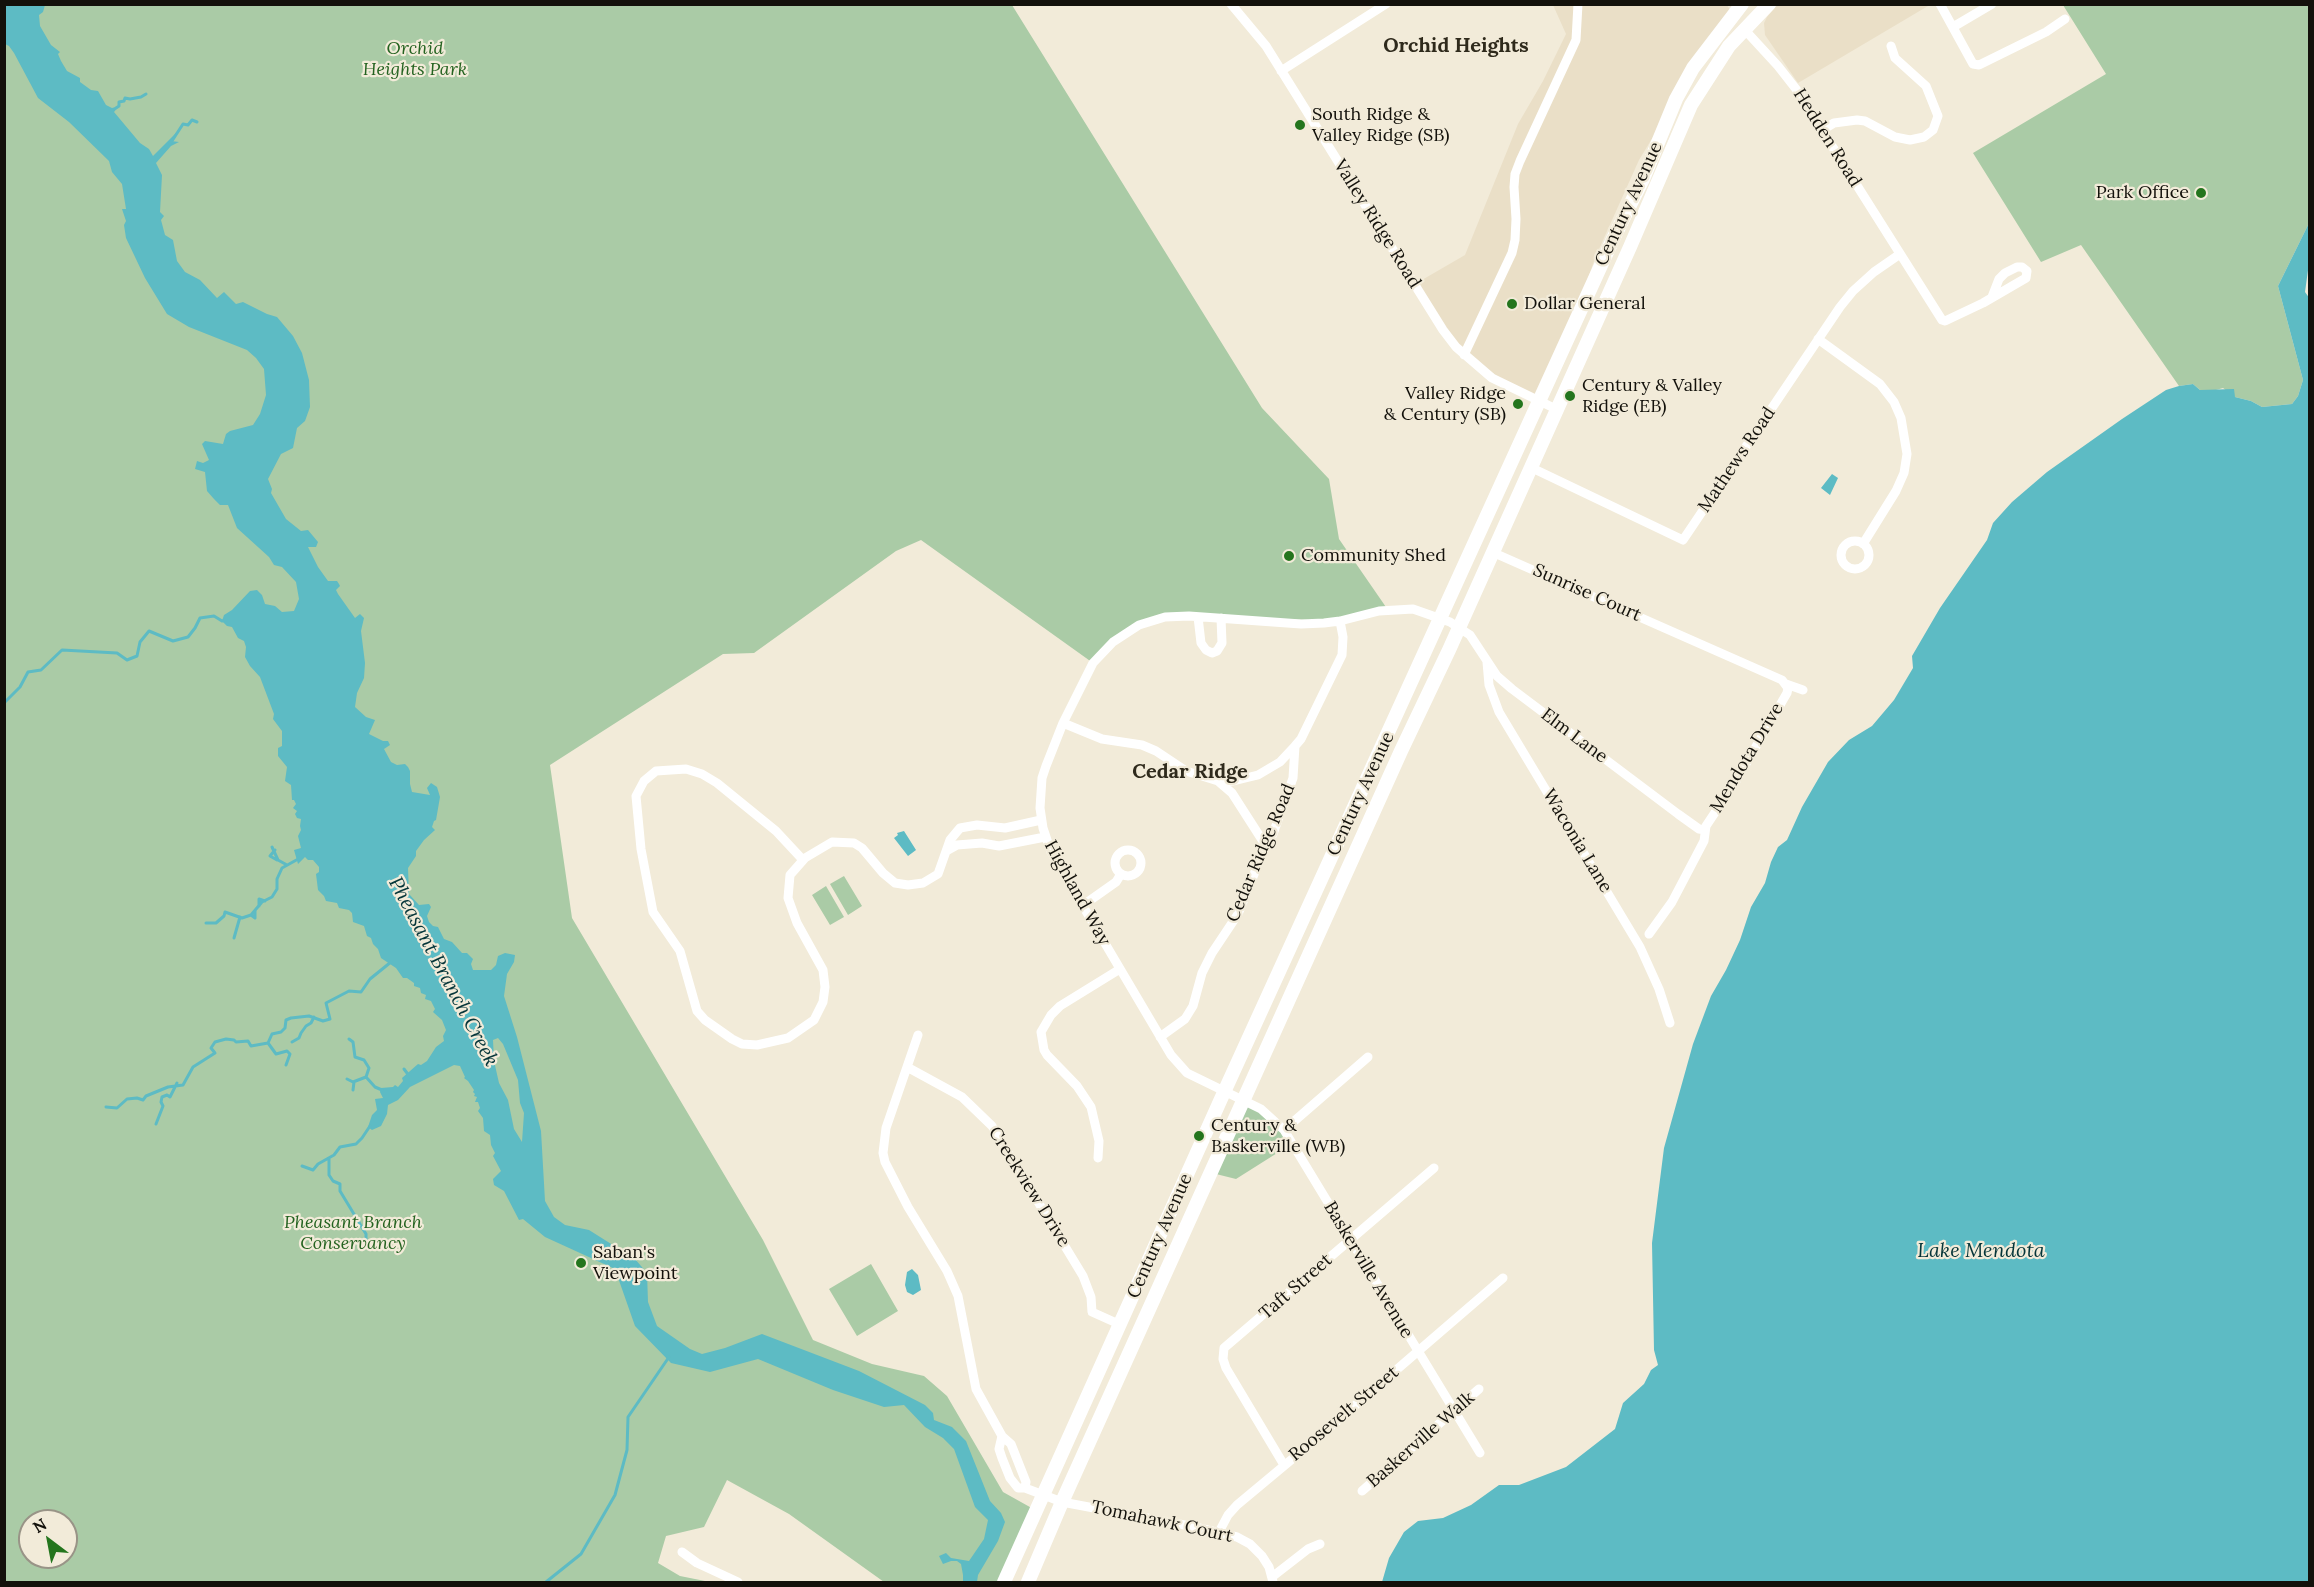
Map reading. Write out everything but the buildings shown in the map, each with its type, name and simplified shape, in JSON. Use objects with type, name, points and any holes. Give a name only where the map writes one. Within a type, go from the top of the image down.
[{"type":"main road","name":"Century Avenue","points":[[1028,1582],[1062,1502],[1630,247],[1691,105],[1730,46],[1769,4]]},
{"type":"main road","name":"Century Avenue","points":[[1004,1582],[1225,1090],[1613,239],[1643,179],[1676,99],[1693,68],[1734,8]]},
{"type":"main road","points":[[1734,8],[1744,29]]},
{"type":"street","name":"Valley Ridge Road","points":[[1231,4],[1261,39],[1443,330],[1464,356],[1492,378],[1556,409]]},
{"type":"street","points":[[1281,71],[1386,4]]},
{"type":"street","points":[[1464,356],[1512,253],[1516,229],[1515,174],[1576,40],[1578,4]]},
{"type":"street","points":[[1940,4],[1973,64],[1979,65],[2046,32],[2065,19]]},
{"type":"street","points":[[1953,27],[1992,4]]},
{"type":"street","name":"Hedden Road","points":[[1744,29],[1784,72],[1942,320],[1954,317],[1992,297]]},
{"type":"street","points":[[1822,130],[1834,123],[1857,120],[1910,140],[1923,137],[1933,130],[1938,116],[1926,86],[1896,58],[1891,46]]},
{"type":"street","name":"Mathews Road","points":[[1530,466],[1683,540],[1818,339],[1853,291],[1874,272],[1900,254]]},
{"type":"street","points":[[1818,339],[1880,384],[1894,402],[1903,426],[1907,454],[1904,473],[1863,544]]},
{"type":"street","name":"Sunrise Court","points":[[1492,552],[1681,635]]},
{"type":"street","name":"Highland Way","points":[[1245,1100],[1187,1073],[1171,1056],[1062,872],[1045,837],[1040,808],[1042,778],[1063,723],[1093,663],[1113,642],[1140,625],[1155,620],[1175,616],[1301,624],[1340,621],[1402,608],[1426,612],[1458,627]]},
{"type":"street","points":[[1198,617],[1201,643],[1206,650],[1212,653],[1217,651],[1222,643],[1221,618]]},
{"type":"street","name":"Cedar Ridge Road","points":[[1160,1037],[1185,1019],[1192,1006],[1202,973],[1212,953],[1238,914],[1273,834],[1293,778],[1295,746],[1301,739],[1342,655],[1343,637],[1340,621]]},
{"type":"street","name":"Elm Lane","points":[[1458,627],[1472,637],[1497,676],[1512,689],[1678,814],[1699,829],[1705,830]]},
{"type":"street","name":"Mendota Drive","points":[[1649,934],[1664,916],[1704,841],[1705,830],[1787,693],[1786,684],[1681,635]]},
{"type":"street","name":"Waconia Lane","points":[[1487,660],[1489,685],[1499,712],[1634,937],[1659,988],[1670,1023]]},
{"type":"street","points":[[1786,684],[1803,690]]},
{"type":"street","points":[[1063,723],[1102,739],[1142,745],[1156,751],[1186,771],[1228,782],[1258,775],[1280,762],[1295,746]]},
{"type":"street","points":[[803,860],[776,831],[717,783],[702,774],[686,769],[660,770],[651,774],[640,786],[636,799],[641,849],[650,902],[656,919],[680,951],[697,1011],[705,1020],[742,1044],[757,1045],[788,1038],[814,1020],[823,1002],[825,987],[821,967],[797,923],[788,898],[790,875],[803,860],[832,842],[854,843],[862,848],[883,873],[895,883],[908,885],[923,883],[938,874],[950,840],[960,828],[977,825],[1005,828],[1041,820]]},
{"type":"street","points":[[1218,781],[1232,793],[1266,846]]},
{"type":"street","points":[[948,850],[957,845],[982,843],[999,846],[1045,837]]},
{"type":"street","points":[[1082,906],[1116,882],[1121,874]]},
{"type":"street","points":[[1098,1158],[1099,1141],[1091,1107],[1077,1086],[1047,1055],[1041,1032],[1060,1005],[1120,969]]},
{"type":"street","points":[[918,1035],[886,1128],[885,1162],[958,1296],[976,1389],[1002,1436],[1011,1444],[1026,1482],[1025,1488],[1018,1488],[1010,1478],[999,1449],[1002,1436]]},
{"type":"street","points":[[1284,1130],[1368,1058]]},
{"type":"street","name":"Creekview Drive","points":[[907,1067],[962,1097],[992,1126],[1083,1276],[1091,1297],[1092,1312],[1121,1325]]},
{"type":"street","name":"Baskerville Avenue","points":[[1245,1100],[1266,1112],[1284,1130],[1417,1352],[1480,1452]]},
{"type":"street","name":"Taft Street","points":[[1284,1465],[1224,1363],[1222,1352],[1226,1346],[1434,1168]]},
{"type":"street","name":"Roosevelt Street","points":[[1219,1532],[1233,1508],[1503,1278]]},
{"type":"street","name":"Baskerville Walk","points":[[1362,1491],[1479,1389]]},
{"type":"street","name":"Tomahawk Court","points":[[1025,1488],[1062,1502],[1237,1537],[1250,1544],[1262,1556],[1272,1580]]},
{"type":"street","points":[[1272,1580],[1308,1549],[1320,1544]]},
{"type":"street","points":[[682,1552],[697,1563],[738,1582]]},
{"type":"shaded area","points":[[1778,4],[1927,4],[1928,6],[1798,83],[1765,35],[1764,23]]},
{"type":"shaded area","points":[[1553,5],[1727,5],[1733,15],[1676,99],[1639,160],[1595,258],[1568,338],[1540,402],[1464,356],[1415,284],[1465,255],[1518,124],[1543,81],[1566,34]]},
{"type":"green space","name":"Pheasant Branch Conservancy","points":[[5,5],[1012,5],[1262,408],[1329,479],[1339,539],[1388,610],[1340,621],[1189,616],[1140,625],[1093,663],[921,540],[896,551],[754,653],[723,654],[550,765],[572,918],[763,1240],[813,1340],[872,1364],[924,1376],[947,1396],[1003,1492],[1037,1511],[1004,1582],[884,1582],[789,1514],[727,1480],[704,1527],[666,1536],[658,1563],[680,1576],[710,1582],[5,1582]]},
{"type":"green space","points":[[2063,5],[2309,5],[2309,223],[2278,286],[2303,380],[2298,396],[2292,404],[2262,407],[2251,401],[2235,397],[2223,388],[2200,390],[2193,384],[2179,386],[2081,245],[2041,262],[1973,153],[2106,74]]},
{"type":"green space","points":[[844,876],[862,906],[848,915],[830,884]]},
{"type":"green space","points":[[826,886],[844,917],[830,925],[812,895]]},
{"type":"green space","points":[[1245,1100],[1293,1143],[1236,1179],[1212,1173]]},
{"type":"green space","points":[[871,1264],[898,1311],[857,1336],[829,1289]]},
{"type":"water","points":[[5,4],[45,5],[43,12],[39,15],[40,26],[51,45],[60,52],[58,54],[67,71],[80,78],[80,82],[91,90],[98,91],[106,105],[112,108],[119,106],[114,112],[153,156],[182,127],[171,141],[179,142],[171,146],[156,163],[162,175],[160,212],[164,216],[161,220],[165,235],[173,240],[177,261],[185,272],[200,280],[217,298],[224,292],[236,304],[243,302],[277,317],[293,336],[302,353],[309,380],[310,407],[305,421],[297,428],[293,448],[281,454],[268,479],[272,489],[271,493],[286,519],[301,531],[308,530],[318,542],[316,547],[308,547],[318,567],[328,581],[337,581],[340,586],[336,590],[355,618],[360,614],[364,618],[361,631],[365,663],[364,678],[357,693],[355,707],[366,717],[375,720],[369,734],[388,741],[390,745],[384,749],[391,762],[397,765],[405,764],[408,767],[412,792],[430,795],[427,788],[431,783],[437,787],[440,797],[436,820],[432,827],[435,830],[416,851],[416,856],[408,868],[409,894],[419,905],[429,904],[431,907],[427,916],[429,922],[438,927],[444,939],[452,942],[462,953],[467,953],[473,959],[471,964],[473,970],[491,970],[496,965],[498,956],[505,953],[515,955],[507,974],[504,996],[541,1131],[545,1201],[554,1217],[565,1225],[589,1230],[635,1259],[647,1273],[648,1302],[657,1326],[690,1349],[702,1354],[762,1334],[859,1371],[925,1405],[933,1413],[934,1420],[952,1427],[966,1441],[990,1501],[1001,1513],[1005,1522],[998,1541],[978,1575],[977,1582],[963,1582],[961,1564],[951,1561],[943,1564],[939,1556],[946,1553],[951,1558],[969,1561],[984,1539],[988,1520],[975,1507],[954,1449],[943,1438],[925,1427],[904,1405],[884,1407],[833,1390],[758,1359],[710,1372],[671,1363],[635,1326],[615,1269],[545,1237],[523,1219],[519,1220],[504,1191],[494,1185],[493,1179],[501,1171],[493,1156],[495,1153],[490,1135],[484,1131],[483,1118],[478,1111],[480,1108],[478,1102],[475,1102],[477,1097],[474,1096],[474,1090],[464,1078],[460,1066],[454,1065],[410,1087],[398,1100],[388,1105],[387,1114],[381,1126],[372,1130],[368,1127],[372,1115],[377,1110],[375,1099],[383,1098],[381,1088],[395,1085],[398,1087],[403,1081],[402,1078],[418,1064],[421,1065],[427,1061],[436,1047],[444,1041],[443,1036],[446,1030],[442,1020],[433,1012],[435,1009],[431,1001],[425,999],[426,995],[421,993],[420,988],[414,986],[414,983],[407,978],[403,978],[396,968],[381,958],[371,938],[367,936],[364,926],[353,922],[352,913],[339,908],[337,903],[326,901],[318,890],[316,874],[319,872],[319,867],[313,860],[305,857],[298,864],[294,850],[301,848],[298,836],[301,830],[301,819],[297,818],[295,814],[297,811],[293,808],[296,804],[292,800],[291,785],[285,781],[287,767],[278,756],[278,748],[282,746],[282,731],[273,719],[274,714],[260,677],[245,657],[244,641],[238,638],[232,627],[222,621],[224,615],[250,591],[257,590],[262,595],[265,604],[275,606],[282,612],[294,611],[299,599],[296,582],[282,567],[274,565],[269,557],[237,528],[228,505],[220,505],[207,491],[205,472],[195,469],[197,461],[203,463],[209,460],[202,444],[205,441],[223,444],[226,434],[230,431],[253,425],[260,414],[266,395],[264,369],[247,350],[189,327],[167,314],[145,278],[126,238],[124,225],[126,221],[122,209],[126,209],[122,184],[112,172],[109,161],[69,122],[38,98],[14,53],[5,44]],"holes":[[[498,1038],[503,1044],[518,1080],[520,1103],[524,1113],[522,1142],[514,1129],[508,1100],[499,1083],[494,1061],[493,1040]]]},
{"type":"water","name":"Lake Mendota","points":[[2309,223],[2309,263],[2305,292],[2310,299],[2309,1582],[1382,1582],[1389,1558],[1404,1532],[1418,1521],[1443,1518],[1471,1505],[1499,1485],[1519,1485],[1566,1467],[1615,1429],[1623,1403],[1644,1384],[1651,1370],[1658,1365],[1654,1350],[1652,1243],[1664,1148],[1693,1044],[1711,996],[1740,940],[1751,907],[1765,883],[1778,847],[1787,840],[1802,807],[1828,762],[1849,740],[1872,726],[1894,700],[1913,668],[1912,656],[1940,608],[1987,540],[1993,523],[2012,502],[2047,472],[2166,390],[2193,384],[2200,390],[2234,389],[2235,397],[2251,401],[2262,407],[2292,404],[2298,396],[2303,380],[2278,286]]},
{"type":"water","points":[[1832,474],[1838,478],[1830,495],[1821,488]]},
{"type":"water","points":[[904,831],[916,850],[908,856],[894,838],[898,835],[897,833]]},
{"type":"water","points":[[912,1269],[918,1275],[921,1290],[913,1295],[907,1292],[905,1285],[907,1272]]},
{"type":"waterway","points":[[116,108],[125,98],[141,97],[146,94]]},
{"type":"waterway","points":[[170,144],[183,124],[188,125],[192,120],[197,122]]},
{"type":"waterway","name":"Pheasant Branch Creek","points":[[4,703],[20,687],[28,672],[41,670],[62,650],[117,653],[127,660],[137,656],[140,642],[149,631],[173,641],[188,637],[200,618],[214,616],[222,621],[226,620]]},
{"type":"waterway","points":[[272,847],[278,860],[287,865]]},
{"type":"waterway","points":[[275,850],[270,856],[277,860]]},
{"type":"waterway","points":[[206,923],[216,923],[225,912],[242,918],[251,915],[262,902],[272,897],[277,889],[277,879],[282,868],[300,858]]},
{"type":"waterway","points":[[259,906],[259,899],[265,901]]},
{"type":"waterway","points":[[251,915],[255,918],[255,911]]},
{"type":"waterway","points":[[234,938],[240,917]]},
{"type":"waterway","points":[[286,1065],[290,1054],[287,1051],[276,1054],[268,1043],[272,1034],[281,1032],[285,1028],[286,1020],[309,1016],[323,1021],[330,1019],[326,1003],[349,991],[361,992],[370,979],[391,962]]},
{"type":"waterway","points":[[292,1042],[299,1038],[314,1017]]},
{"type":"waterway","points":[[106,1107],[117,1108],[127,1099],[143,1100],[146,1096],[168,1087],[183,1085],[193,1067],[215,1053],[211,1048],[215,1042],[226,1039],[236,1042],[248,1041],[251,1046],[268,1043]]},
{"type":"waterway","points":[[349,1039],[353,1042],[355,1057],[364,1060],[369,1068],[366,1077],[375,1087],[382,1090]]},
{"type":"waterway","points":[[404,1069],[410,1077]]},
{"type":"waterway","points":[[347,1079],[353,1082],[366,1077]]},
{"type":"waterway","points":[[353,1090],[354,1082]]},
{"type":"waterway","points":[[156,1124],[163,1106],[162,1097],[167,1095],[170,1097],[177,1083]]},
{"type":"waterway","points":[[302,1166],[313,1170],[318,1164],[334,1155],[340,1147],[356,1144],[370,1126]]},
{"type":"waterway","points":[[329,1159],[329,1175],[333,1181],[340,1184],[340,1191],[366,1234],[366,1240]]},
{"type":"waterway","points":[[546,1582],[581,1554],[615,1495],[627,1450],[628,1417],[669,1357]]},
{"type":"place","name":"South Ridge & Valley Ridge (SB)","points":[[1300,125]]},
{"type":"place","name":"Park Office","points":[[2201,193]]},
{"type":"place","name":"Dollar General","points":[[1512,304]]},
{"type":"place","name":"Century & Valley Ridge (EB)","points":[[1570,396]]},
{"type":"place","name":"Valley Ridge & Century (SB)","points":[[1518,404]]},
{"type":"place","name":"Community Shed","points":[[1289,556]]},
{"type":"place","name":"Century & Baskerville (WB)","points":[[1199,1136]]},
{"type":"place","name":"Saban's Viewpoint","points":[[581,1263]]},
{"type":"district","name":"Orchid Heights","points":[[1456,46]]},
{"type":"district","name":"Cedar Ridge","points":[[1190,772]]},
{"type":"park label","name":"Orchid Heights Park","points":[[415,59]]}]
